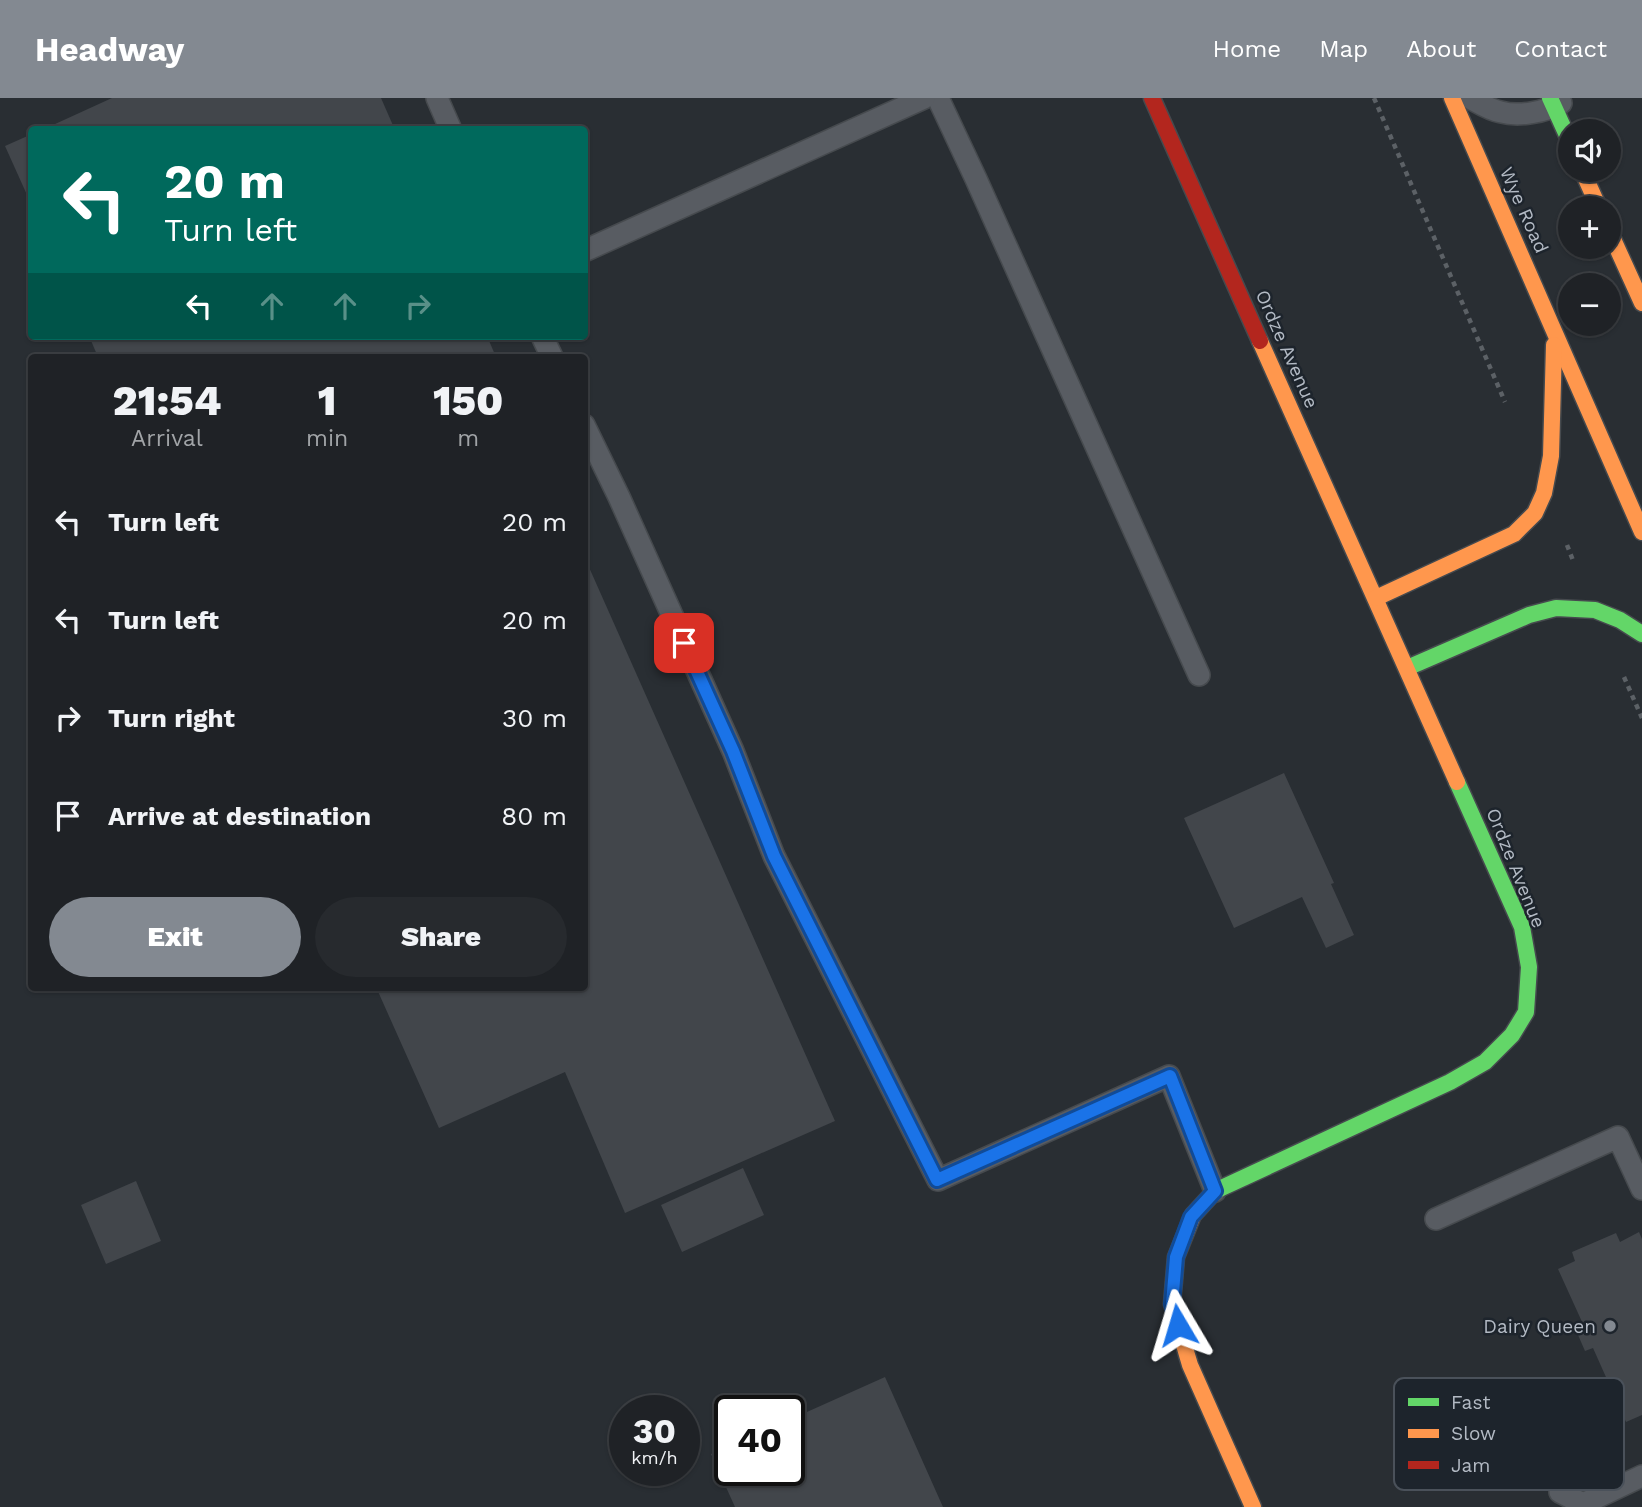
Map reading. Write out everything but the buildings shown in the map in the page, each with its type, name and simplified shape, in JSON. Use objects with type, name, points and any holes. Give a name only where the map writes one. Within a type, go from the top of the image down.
[{"type":"street","name":"Ordze Avenue","points":[[1152,98],[1521,927],[1529,967],[1526,1012],[1512,1035],[1485,1062],[1450,1082],[1215,1191],[1191,1217],[1176,1257],[1172,1304],[1190,1365],[1253,1507]]},
{"type":"street","name":"Wye Road","points":[[1452,98],[1642,532]]},
{"type":"street","points":[[1557,101],[1563,119]]},
{"type":"street","points":[[1621,257],[1642,303]]},
{"type":"street","points":[[1376,598],[1514,534],[1535,513],[1544,493],[1551,456],[1555,332]]},
{"type":"street","points":[[1408,668],[1529,615],[1556,608],[1595,610],[1620,620],[1642,634]]},
{"type":"lane","points":[[438,98],[449,126]]},
{"type":"lane","points":[[588,249],[924,98]]},
{"type":"lane","points":[[938,98],[1199,675]]},
{"type":"lane","points":[[1470,98],[1501,112],[1531,112],[1557,101]]},
{"type":"lane","points":[[588,433],[733,751],[774,856],[937,1180],[1170,1076],[1215,1191]]},
{"type":"lane","points":[[1436,1219],[1618,1136],[1642,1189]]},
{"type":"lane","points":[[1624,1485],[1642,1476]]},
{"type":"lane","points":[[1560,1492],[1583,1504],[1612,1490]]},
{"type":"path","points":[[1374,98],[1509,411]]},
{"type":"path","points":[[1544,493],[1595,610]]},
{"type":"path","points":[[1620,667],[1642,718]]},
{"type":"traffic: fast","points":[[1550,98],[1560,119]]},
{"type":"traffic: fast","points":[[1407,668],[1529,615],[1556,608],[1595,610],[1620,620],[1642,634]]},
{"type":"traffic: fast","points":[[1193,1215],[1215,1191],[1450,1082],[1485,1062],[1512,1035],[1526,1012],[1529,967],[1522,927],[1457,782]]},
{"type":"traffic: slow","points":[[1452,98],[1642,532]]},
{"type":"traffic: slow","points":[[1587,182],[1594,196]]},
{"type":"traffic: slow","points":[[1621,257],[1642,303]]},
{"type":"traffic: slow","points":[[1260,341],[1457,782]]},
{"type":"traffic: slow","points":[[1376,598],[1514,534],[1535,513],[1544,493],[1551,456],[1554,345]]},
{"type":"traffic: slow","points":[[1193,1215],[1176,1257],[1172,1304],[1190,1365],[1253,1507]]},
{"type":"traffic: jam","points":[[1152,98],[1260,341]]},
{"type":"place","name":"Dairy Queen","points":[[1610,1326]]},
{"type":"route","points":[[684,643],[733,751],[774,856],[937,1180],[1170,1076],[1215,1191],[1191,1217],[1176,1257],[1172,1304],[1178,1325]]}]
